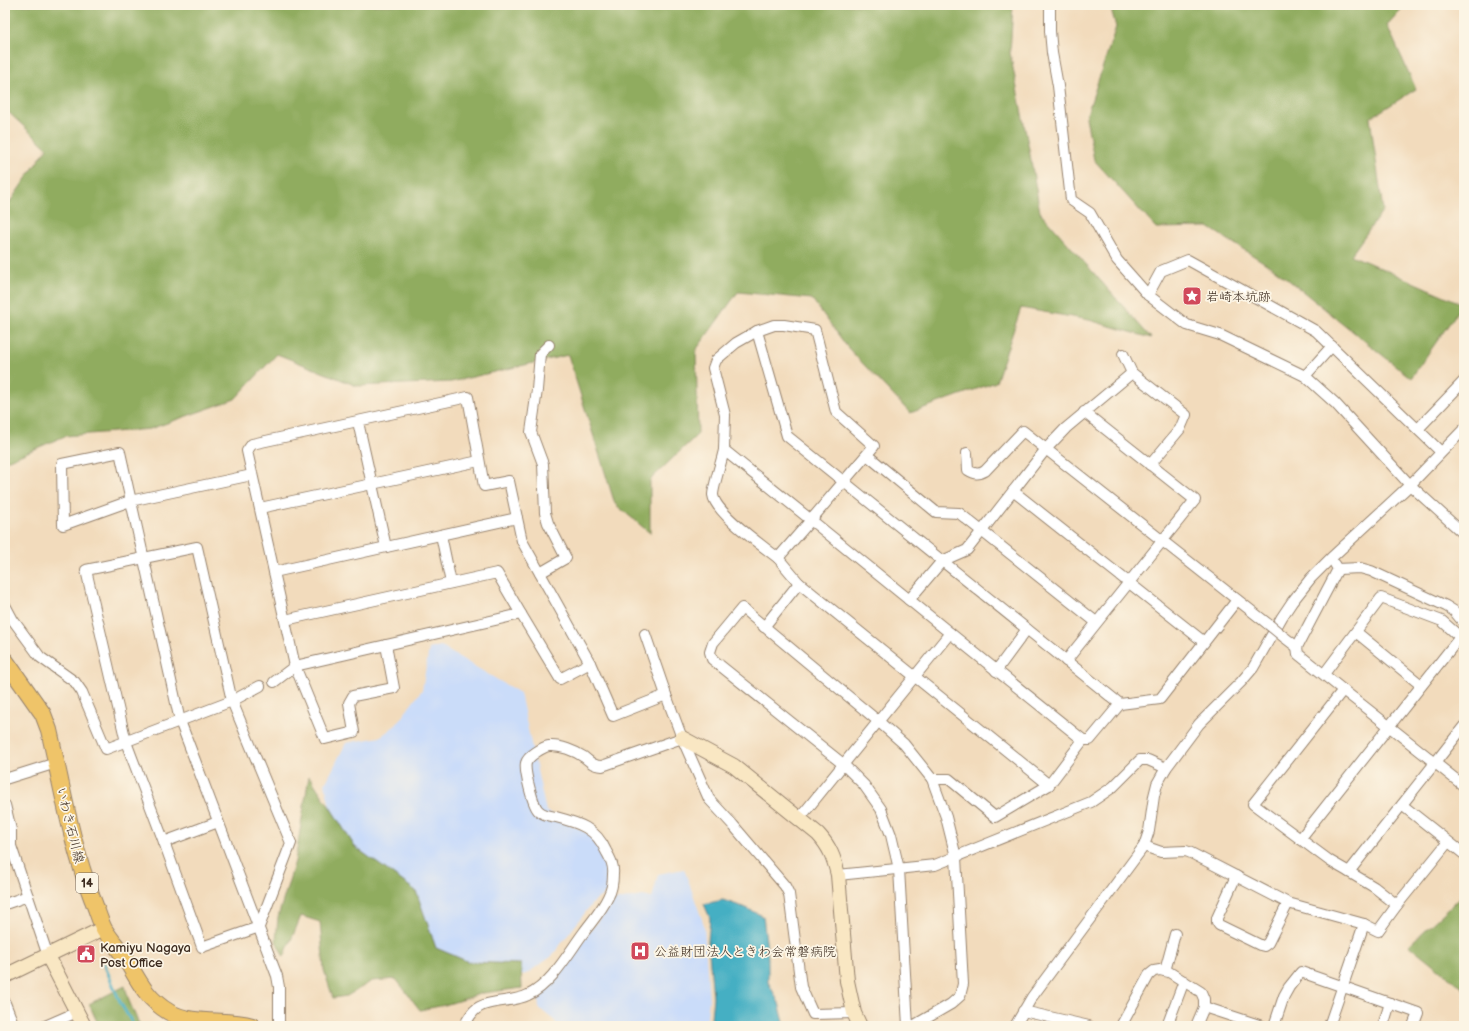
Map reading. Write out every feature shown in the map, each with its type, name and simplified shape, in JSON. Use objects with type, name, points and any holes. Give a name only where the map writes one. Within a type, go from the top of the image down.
[{"type":"main road","name":"いわき石川線","points":[[5,660],[43,714],[49,730],[76,851],[85,879],[104,928],[119,948],[147,994],[156,1003],[170,1012],[182,1017],[195,1020],[228,1022],[252,1026]]},
{"type":"street","points":[[1050,5],[1052,53],[1058,86],[1071,200],[1090,213],[1117,260],[1148,295],[1187,325],[1220,335],[1305,376],[1334,403],[1410,485],[1464,534]]},
{"type":"street","points":[[1148,295],[1161,271],[1188,260],[1316,331],[1441,452]]},
{"type":"street","points":[[778,558],[874,446],[836,412],[815,330],[774,324],[736,343],[716,360],[713,368],[725,415],[724,450],[713,494],[715,503],[725,515],[778,558],[799,582],[1049,785]]},
{"type":"street","points":[[757,332],[787,436],[1120,704]]},
{"type":"street","points":[[540,573],[566,558],[548,523],[545,513],[543,464],[531,432],[540,354],[549,345]]},
{"type":"street","points":[[1305,376],[1332,346]]},
{"type":"street","points":[[1123,354],[1132,373],[1186,415],[1180,429],[1150,465]]},
{"type":"street","points":[[909,600],[942,561],[967,550],[1046,449],[1066,428],[1132,373]]},
{"type":"street","points":[[1418,429],[1464,381]]},
{"type":"street","points":[[386,645],[394,688],[353,696],[349,703],[354,732],[325,739],[295,666],[247,451],[252,444],[468,397],[484,486],[509,481],[522,541],[590,664],[613,716],[666,695]]},
{"type":"street","points":[[1066,661],[1195,500],[1084,412]]},
{"type":"street","points":[[358,422],[386,547]]},
{"type":"street","points":[[967,453],[968,470],[979,474],[985,471],[1023,431],[1297,647]]},
{"type":"street","points":[[1015,1026],[1036,991],[1144,846],[1149,830],[1157,784],[1166,768],[1199,724],[1253,668],[1282,617],[1311,578],[1410,485],[1441,452],[1463,433]]},
{"type":"street","points":[[724,450],[996,671],[1084,740],[1090,740],[1120,704],[1160,699],[1237,600]]},
{"type":"street","points":[[252,475],[130,501],[64,525],[62,464],[120,452],[130,501],[180,721],[277,976],[279,994],[279,1026]]},
{"type":"street","points":[[866,455],[936,512],[959,513],[1096,622]]},
{"type":"street","points":[[260,508],[479,461]]},
{"type":"street","points":[[1013,491],[1204,642]]},
{"type":"street","points":[[274,572],[517,518]]},
{"type":"street","points":[[441,535],[452,583]]},
{"type":"street","points":[[197,547],[232,701],[291,843],[259,928],[202,947],[126,742],[86,570],[197,547]]},
{"type":"street","points":[[1331,558],[1338,569]]},
{"type":"street","points":[[1338,569],[1360,568],[1371,571],[1446,606],[1454,611],[1464,623]]},
{"type":"street","points":[[1338,569],[1297,647],[1298,654],[1464,786]]},
{"type":"street","points":[[285,620],[497,573],[560,679],[590,664]]},
{"type":"street","points":[[764,627],[799,582]]},
{"type":"street","points":[[1300,839],[1460,637],[1442,621],[1381,598],[1324,674]]},
{"type":"street","points":[[5,605],[12,620],[40,657],[75,682],[82,692],[106,749],[232,701],[260,686]]},
{"type":"street","points":[[908,1026],[899,869],[891,835],[881,809],[864,785],[843,764],[712,659],[710,652],[713,643],[742,608],[904,744],[932,779],[946,817],[956,857],[963,984],[960,996],[951,1004],[913,1026]]},
{"type":"street","points":[[274,682],[295,666],[521,614]]},
{"type":"street","points":[[996,671],[1027,629]]},
{"type":"street","points":[[1356,632],[1422,685]]},
{"type":"street","points":[[799,819],[950,633]]},
{"type":"street","points":[[645,634],[682,738],[709,799],[785,886],[788,894],[801,987],[813,1014],[854,1013]]},
{"type":"street","points":[[1343,690],[1253,804],[1330,861],[1374,887],[1397,905]]},
{"type":"street","points":[[1349,872],[1464,726]]},
{"type":"street","points":[[464,1026],[474,1010],[480,1006],[517,1000],[530,995],[540,988],[551,977],[603,906],[612,889],[612,864],[597,836],[576,822],[546,815],[538,811],[534,806],[525,766],[529,756],[548,746],[554,746],[569,750],[582,756],[595,766],[602,766],[682,738],[734,766],[818,834],[827,844],[835,861],[838,875],[847,982],[854,1013],[860,1026]]},
{"type":"street","points":[[932,779],[949,779],[995,817],[1049,785],[1084,740]]},
{"type":"street","points":[[838,875],[935,864],[956,857],[1091,802],[1113,787],[1140,760],[1148,760],[1166,768]]},
{"type":"street","points":[[5,779],[56,763]]},
{"type":"street","points":[[5,805],[10,830],[8,846],[28,896],[48,956],[84,1026]]},
{"type":"street","points":[[1402,805],[1464,854]]},
{"type":"street","points":[[164,842],[218,822]]},
{"type":"street","points":[[1144,846],[1161,852],[1186,851],[1288,903],[1364,924],[1378,931],[1448,842]]},
{"type":"street","points":[[1236,876],[1217,918],[1219,925],[1264,946],[1268,943],[1288,903]]},
{"type":"street","points":[[5,904],[28,896]]},
{"type":"street","points":[[1329,1026],[1364,924]]},
{"type":"street","points":[[5,976],[104,928]]},
{"type":"street","points":[[1165,971],[1175,934]]},
{"type":"street","points":[[1121,1026],[1149,975],[1154,971],[1169,972],[1201,992],[1204,999],[1204,1006],[1196,1026]]},
{"type":"street","points":[[1274,1026],[1284,996],[1301,972],[1418,1013],[1413,1026]]},
{"type":"street","points":[[1167,1026],[1184,981]]},
{"type":"street","points":[[5,1003],[14,1026]]},
{"type":"street","points":[[1383,1026],[1390,1003]]},
{"type":"street","points":[[1204,1006],[1262,1026]]},
{"type":"street","points":[[1023,1011],[1088,1026]]},
{"type":"street","points":[[45,1026],[77,1012]]},
{"type":"shaded area","points":[[440,646],[520,693],[546,811],[599,839],[612,869],[613,889],[594,901],[551,957],[526,974],[496,982],[444,968],[339,850],[325,784],[346,743],[380,737],[396,725],[422,690],[429,649]]},
{"type":"shaded area","name":"公益財団法人ときわ会常磐病院","points":[[684,869],[704,925],[709,1000],[706,1026],[557,1026],[555,1021],[539,1008],[538,996],[566,964],[601,916],[615,900],[643,896],[652,898],[658,874]]},
{"type":"green space","points":[[5,5],[1013,5],[1010,53],[1040,212],[1151,338],[1089,320],[1021,308],[996,382],[910,413],[848,348],[812,299],[738,292],[696,350],[698,434],[650,480],[650,533],[615,504],[568,355],[451,382],[357,386],[277,354],[235,399],[150,429],[65,436],[9,460],[5,460],[5,209],[47,148],[5,109]]},
{"type":"green space","points":[[1110,5],[1405,5],[1387,25],[1416,89],[1370,118],[1383,210],[1351,255],[1463,304],[1411,378],[1276,270],[1208,227],[1156,228],[1094,160],[1086,117],[1116,27]]},
{"type":"green space","points":[[309,776],[355,847],[416,891],[436,948],[469,962],[521,964],[522,988],[483,993],[445,1005],[420,1010],[396,979],[372,981],[347,996],[333,998],[324,970],[320,922],[301,916],[284,957],[276,941],[278,917],[295,861]]},
{"type":"green space","points":[[1464,894],[1464,989],[1409,945]]},
{"type":"green space","points":[[125,986],[129,1001],[140,1026],[99,1026],[89,1004]]},
{"type":"water","points":[[723,900],[763,916],[768,958],[768,982],[779,1003],[785,1026],[716,1026],[711,1018],[713,997],[708,941],[710,918],[704,904]]},
{"type":"waterway","points":[[104,964],[121,1004],[134,1026]]},
{"type":"place","name":"岩崎本坑跡","points":[[1192,296]]},
{"type":"place","name":"公益財団法人ときわ会常磐病院","points":[[640,951]]},
{"type":"place","name":"Kamiyu Nagaya Post Office","points":[[86,954]]}]
